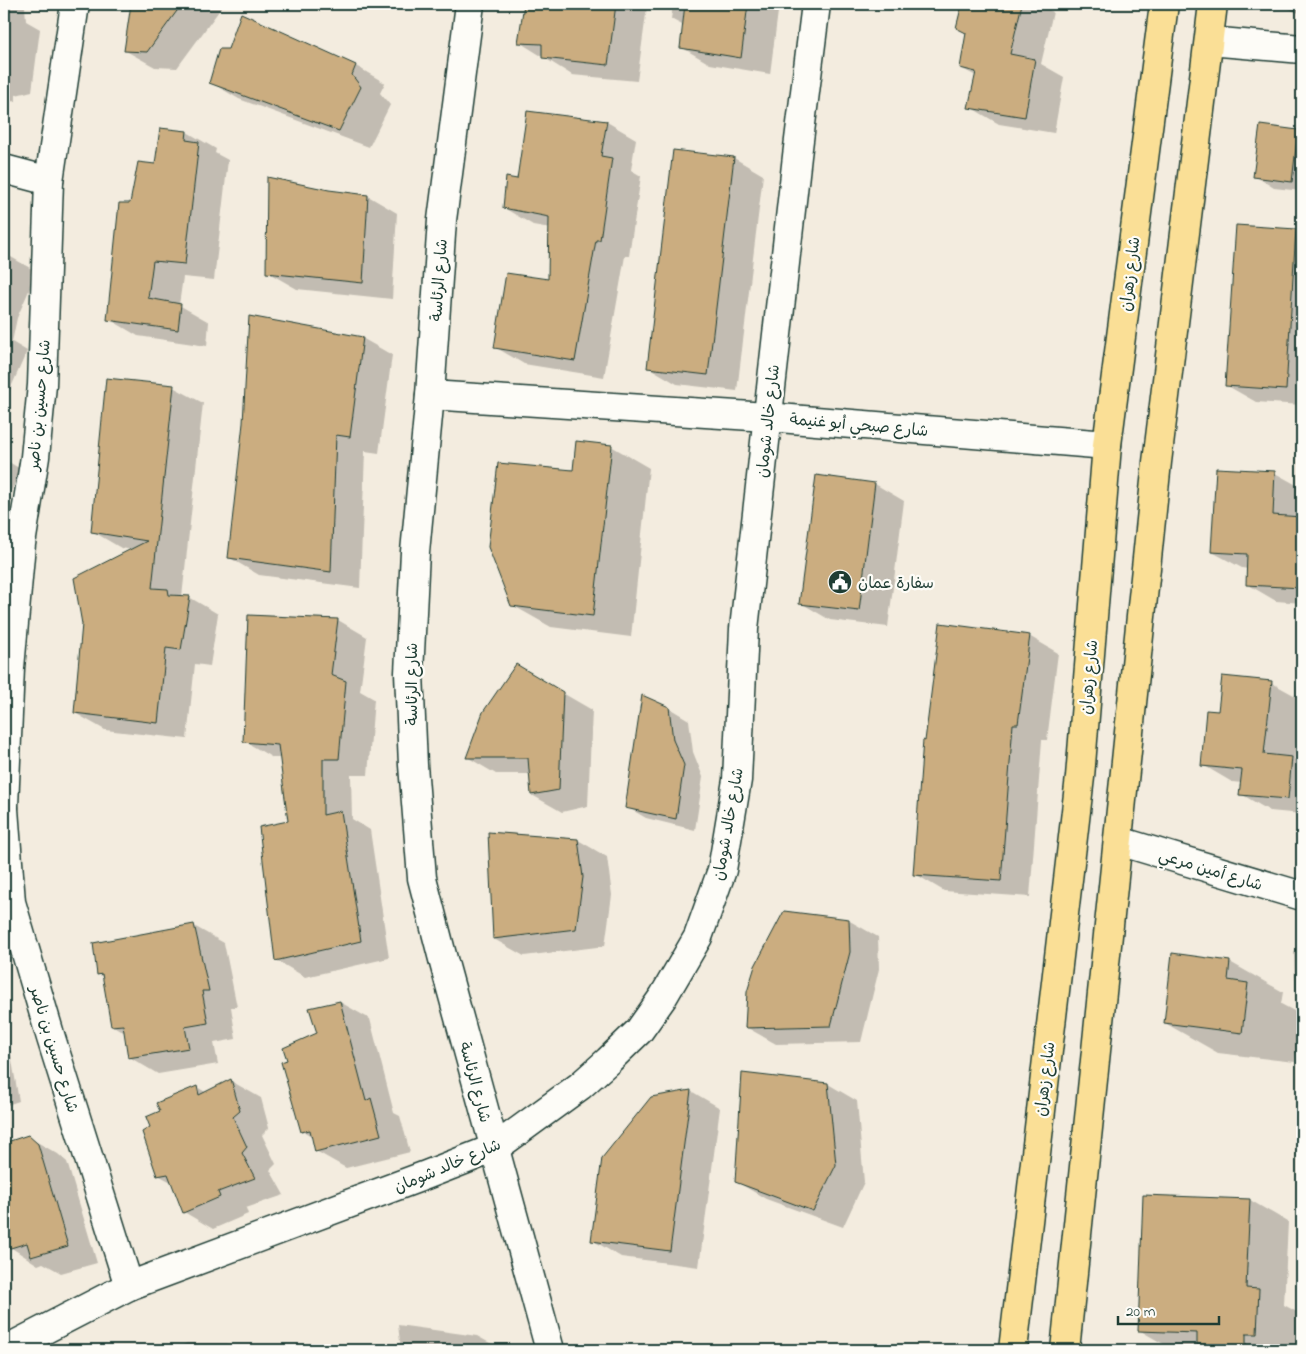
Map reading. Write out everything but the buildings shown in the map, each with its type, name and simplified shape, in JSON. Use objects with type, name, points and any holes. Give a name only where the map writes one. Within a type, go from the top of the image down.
[{"type":"main road","name":"شارع زهران","points":[[1013,1350],[1080,777],[1107,445],[1164,4]]},
{"type":"main road","points":[[1065,1350],[1157,462],[1213,4]]},
{"type":"street","name":"شارع حسين بن ناصر","points":[[75,4],[49,181],[42,385],[35,457],[13,554],[4,807],[8,904],[129,1286]]},
{"type":"street","name":"شارع الرئاسة","points":[[470,4],[442,220],[430,395],[415,552],[409,673],[413,765],[422,878],[550,1350]]},
{"type":"street","name":"شارع خالد شومان","points":[[5,1350],[129,1286],[495,1148],[580,1086],[639,1031],[663,997],[698,937],[722,870],[736,780],[744,629],[816,4]]},
{"type":"street","points":[[1209,41],[1302,50]]},
{"type":"street","points":[[4,169],[49,181]]},
{"type":"street","name":"شارع صبحي أبو غنيمة","points":[[430,395],[767,417],[1107,445]]},
{"type":"street","name":"شارع أمين مرعي","points":[[1119,842],[1302,896]]},
{"type":"place","name":"سفارة عمان","points":[[840,582]]}]
